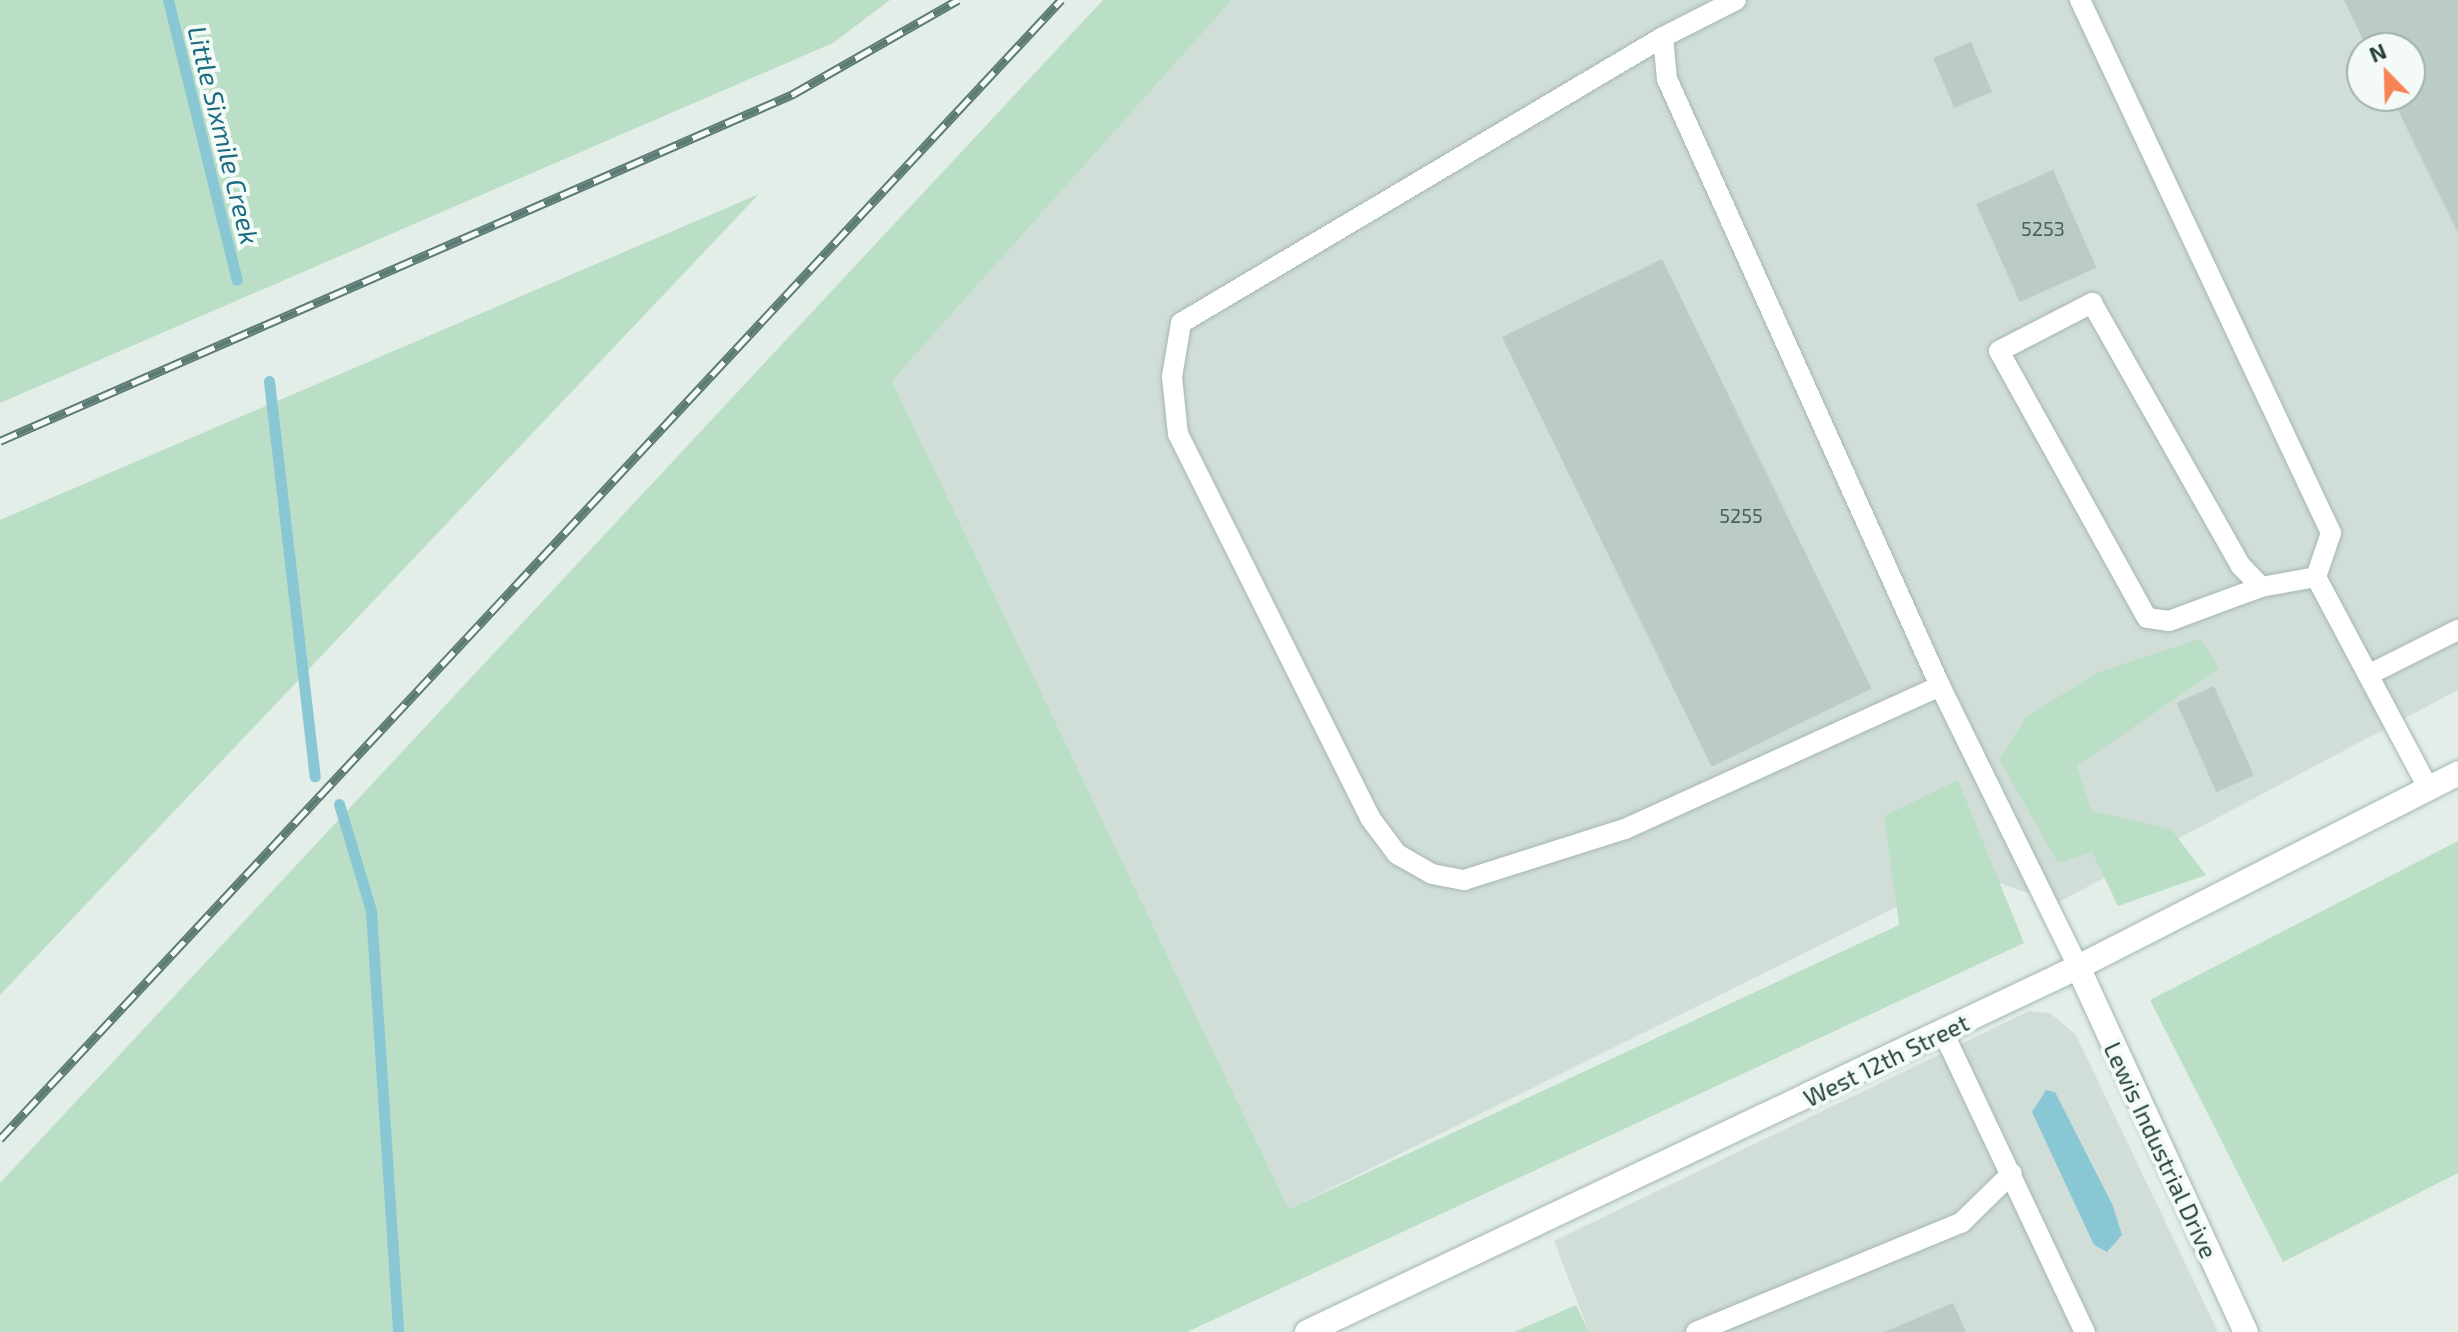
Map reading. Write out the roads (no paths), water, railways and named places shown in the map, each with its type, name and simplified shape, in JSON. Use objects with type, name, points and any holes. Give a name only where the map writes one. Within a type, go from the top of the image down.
[{"type":"street","name":"West 12th Street","points":[[1307,1332],[2078,967],[2458,773]]},
{"type":"street","name":"Lewis Industrial Drive","points":[[2078,967],[2246,1332]]},
{"type":"lane","points":[[1736,0],[1663,37],[1181,323],[1172,377],[1178,434],[1370,818],[1397,854],[1432,874],[1464,880],[1625,829],[1940,686]]},
{"type":"lane","points":[[2080,0],[2331,533],[2316,577],[2428,788]]},
{"type":"lane","points":[[1663,37],[1667,79],[1709,186],[1940,686],[2078,967]]},
{"type":"lane","points":[[2261,587],[2241,566],[2092,303],[1999,351],[2147,618],[2169,621],[2261,587],[2316,577]]},
{"type":"lane","points":[[2368,675],[2458,630]]},
{"type":"lane","points":[[1943,1032],[2085,1332]]},
{"type":"lane","points":[[1696,1332],[1961,1223],[2012,1173]]},
{"type":"water","points":[[2046,1090],[2055,1092],[2113,1206],[2122,1235],[2107,1252],[2094,1245],[2032,1112]]},
{"type":"waterway","name":"Little Sixmile Creek","points":[[168,0],[237,280]]},
{"type":"waterway","points":[[269,381],[315,776]]},
{"type":"waterway","points":[[339,804],[371,911],[398,1332]]},
{"type":"railway","points":[[0,441],[793,94],[958,0]]},
{"type":"railway","points":[[0,1139],[1061,0]]}]
